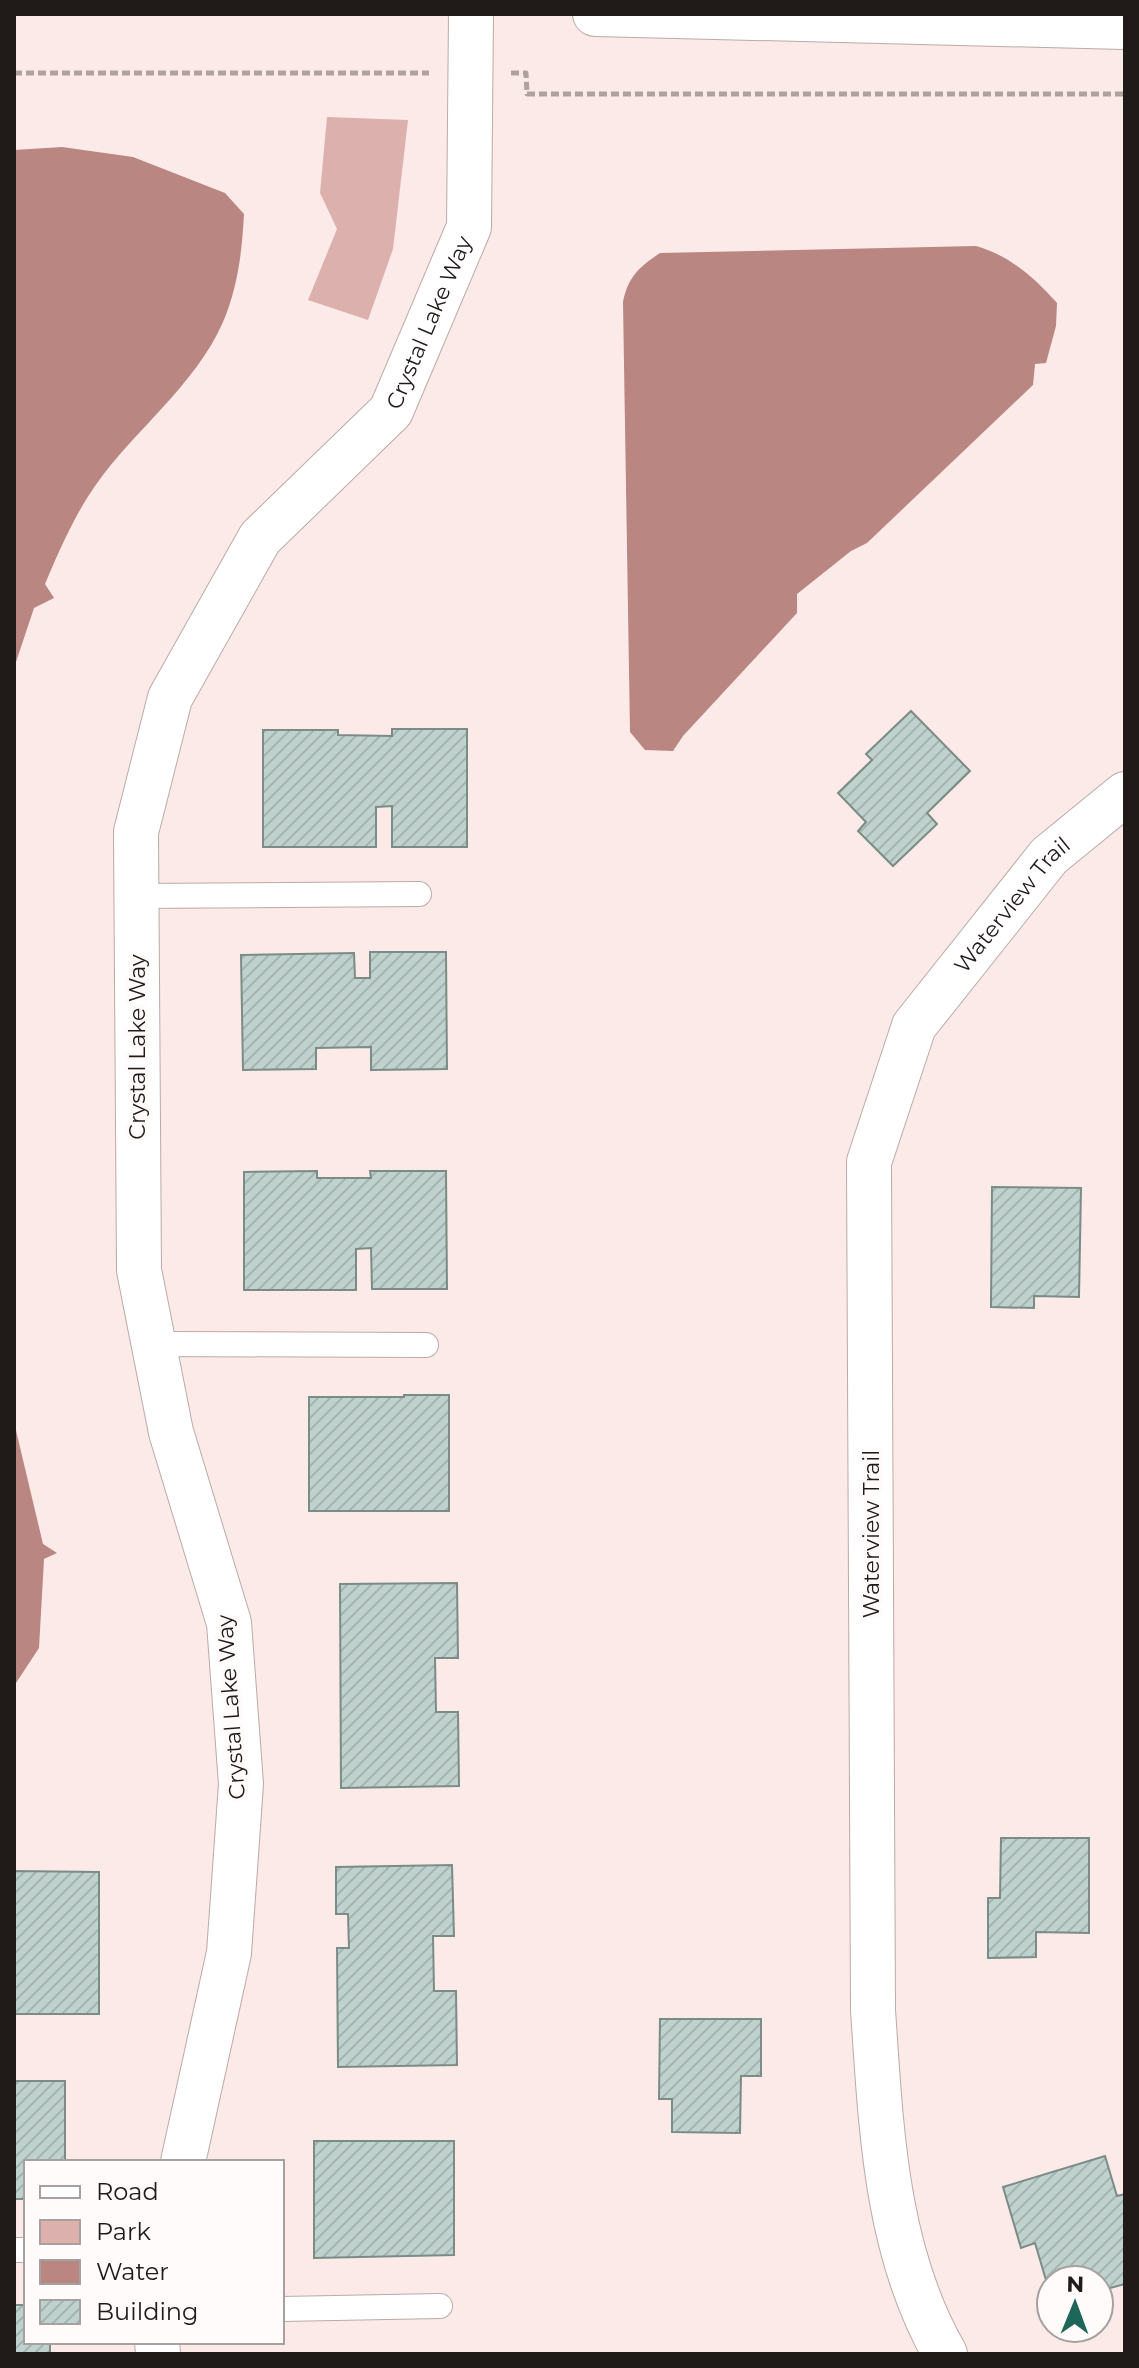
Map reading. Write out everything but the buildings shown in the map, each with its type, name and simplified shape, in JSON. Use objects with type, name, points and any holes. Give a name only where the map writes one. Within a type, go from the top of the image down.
[{"type":"street","name":"Crystal Lake Way","points":[[183,2160],[229,1953],[241,1784],[229,1623],[171,1432],[139,1270],[136,832],[170,698],[260,538],[391,411],[469,227],[471,14]]},
{"type":"street","points":[[595,14],[1125,27]]},
{"type":"street","name":"Waterview Trail","points":[[945,2354],[915,2290],[894,2215],[881,2122],[873,2010],[869,1162],[914,1026],[1049,856],[1125,796]]},
{"type":"lane","points":[[136,896],[419,894]]},
{"type":"lane","points":[[154,1344],[426,1345]]},
{"type":"lane","points":[[284,2309],[440,2306]]},
{"type":"path","points":[[14,73],[433,73]]},
{"type":"path","points":[[510,73],[526,73],[527,94],[1125,94]]},
{"type":"green space","points":[[327,117],[408,120],[393,249],[368,320],[308,300],[337,229],[320,193]]},
{"type":"water","points":[[62,147],[133,157],[225,193],[244,214],[242,242],[232,296],[211,345],[197,367],[87,497],[45,584],[54,598],[34,608],[14,668],[14,150]]},
{"type":"water","points":[[976,246],[1000,255],[1021,268],[1057,303],[1056,326],[1046,363],[1035,364],[1033,385],[867,543],[851,551],[797,594],[797,613],[683,736],[673,751],[645,750],[630,732],[623,302],[631,279],[660,253]]},
{"type":"water","points":[[14,1422],[43,1544],[57,1553],[44,1559],[39,1648],[14,1686]]}]
